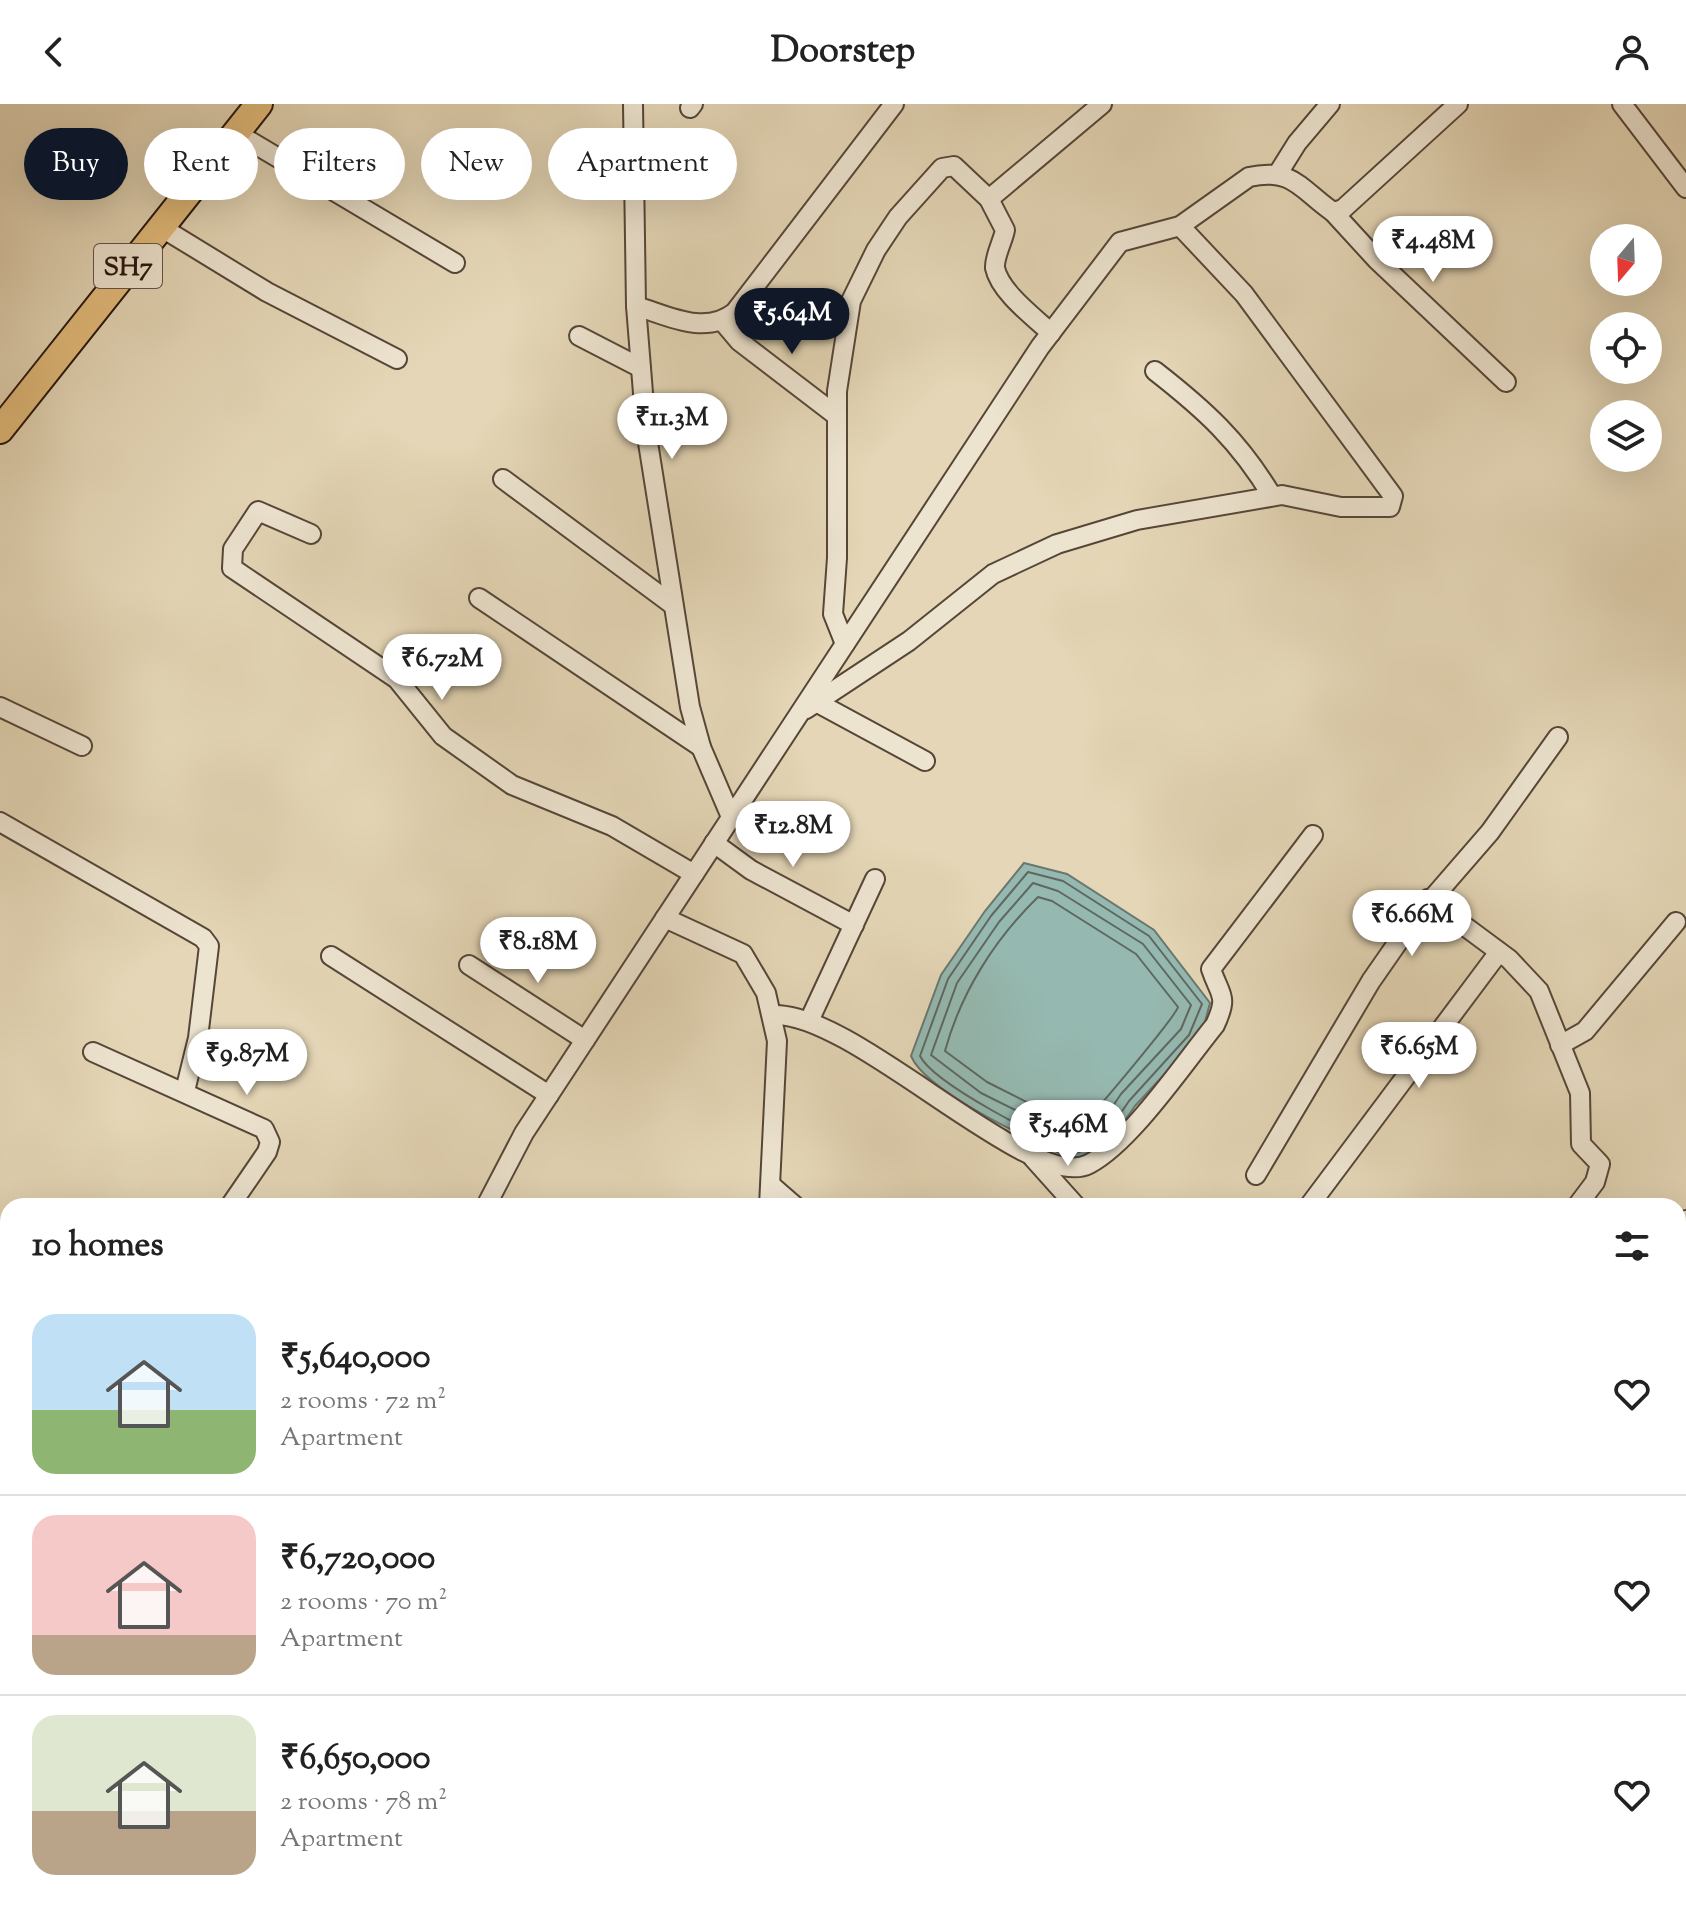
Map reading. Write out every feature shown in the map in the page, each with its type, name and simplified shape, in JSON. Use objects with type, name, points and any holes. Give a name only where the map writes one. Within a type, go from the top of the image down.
[{"type":"main road","name":"SH7","points":[[242,128],[259,104]]},
{"type":"main road","name":"SH7","points":[[0,430],[181,200]]},
{"type":"street","points":[[633,104],[636,306],[646,430],[673,605],[701,747],[731,817]]},
{"type":"street","points":[[636,306],[695,324],[723,322],[735,312],[894,104]]},
{"type":"street","points":[[989,199],[1102,104]]},
{"type":"street","points":[[1277,175],[1297,143],[1330,104]]},
{"type":"street","points":[[1333,212],[1343,209],[1365,190],[1458,104]]},
{"type":"street","points":[[1622,104],[1686,188]]},
{"type":"street","points":[[258,146],[455,263]]},
{"type":"street","points":[[845,644],[833,614],[837,558],[837,416],[851,301],[876,250],[898,217],[947,165],[974,181],[989,199],[1005,230],[995,266],[998,273],[1015,296],[1051,333]]},
{"type":"street","points":[[490,1198],[524,1133],[731,817],[1051,333],[1120,242],[1180,226],[1249,177],[1277,175],[1292,178],[1333,212],[1377,260],[1506,382]]},
{"type":"street","points":[[159,226],[267,292],[397,359]]},
{"type":"street","points":[[800,713],[909,641],[993,574],[1024,559],[1137,520],[1272,496],[1295,496],[1341,507],[1390,507],[1393,502],[1368,460],[1244,294],[1180,226]]},
{"type":"street","points":[[723,322],[739,341],[837,416]]},
{"type":"street","points":[[579,336],[641,368]]},
{"type":"street","points":[[1155,371],[1200,406],[1234,439],[1272,496]]},
{"type":"street","points":[[503,479],[673,605]]},
{"type":"street","points":[[311,534],[264,511],[256,512],[233,549],[232,568],[397,679],[443,736],[512,785],[612,826],[694,874]]},
{"type":"street","points":[[479,598],[701,747]]},
{"type":"street","points":[[816,702],[925,761]]},
{"type":"street","points":[[0,707],[82,746]]},
{"type":"street","points":[[1256,1175],[1371,981],[1428,899],[1471,856],[1558,737]]},
{"type":"street","points":[[0,822],[203,938],[209,946],[198,1038],[185,1091]]},
{"type":"street","points":[[773,1015],[789,1014],[809,1021],[897,1071],[1031,1156],[1070,1169],[1088,1165],[1121,1140],[1215,1025],[1223,1006],[1223,996],[1211,969],[1313,835]]},
{"type":"street","points":[[714,843],[751,870],[854,925]]},
{"type":"street","points":[[809,1021],[875,879]]},
{"type":"street","points":[[1428,899],[1499,952],[1539,991],[1580,1093],[1581,1144],[1600,1164],[1595,1182],[1583,1198]]},
{"type":"street","points":[[665,918],[743,954],[759,977],[773,1015],[777,1041],[770,1198]]},
{"type":"street","points":[[1560,1045],[1585,1031],[1676,922]]},
{"type":"street","points":[[1315,1198],[1499,952]]},
{"type":"street","points":[[331,956],[549,1095]]},
{"type":"street","points":[[469,965],[585,1040]]},
{"type":"street","points":[[93,1052],[249,1121],[269,1135],[270,1142],[260,1164],[236,1198]]},
{"type":"street","points":[[1031,1156],[1069,1198]]},
{"type":"street","points":[[772,1186],[786,1198]]},
{"type":"water","points":[[1024,863],[1067,874],[1154,930],[1210,1003],[1203,1029],[1187,1050],[1135,1106],[1108,1145],[1079,1162],[1013,1131],[961,1101],[921,1071],[911,1056],[941,975],[985,911]]}]
